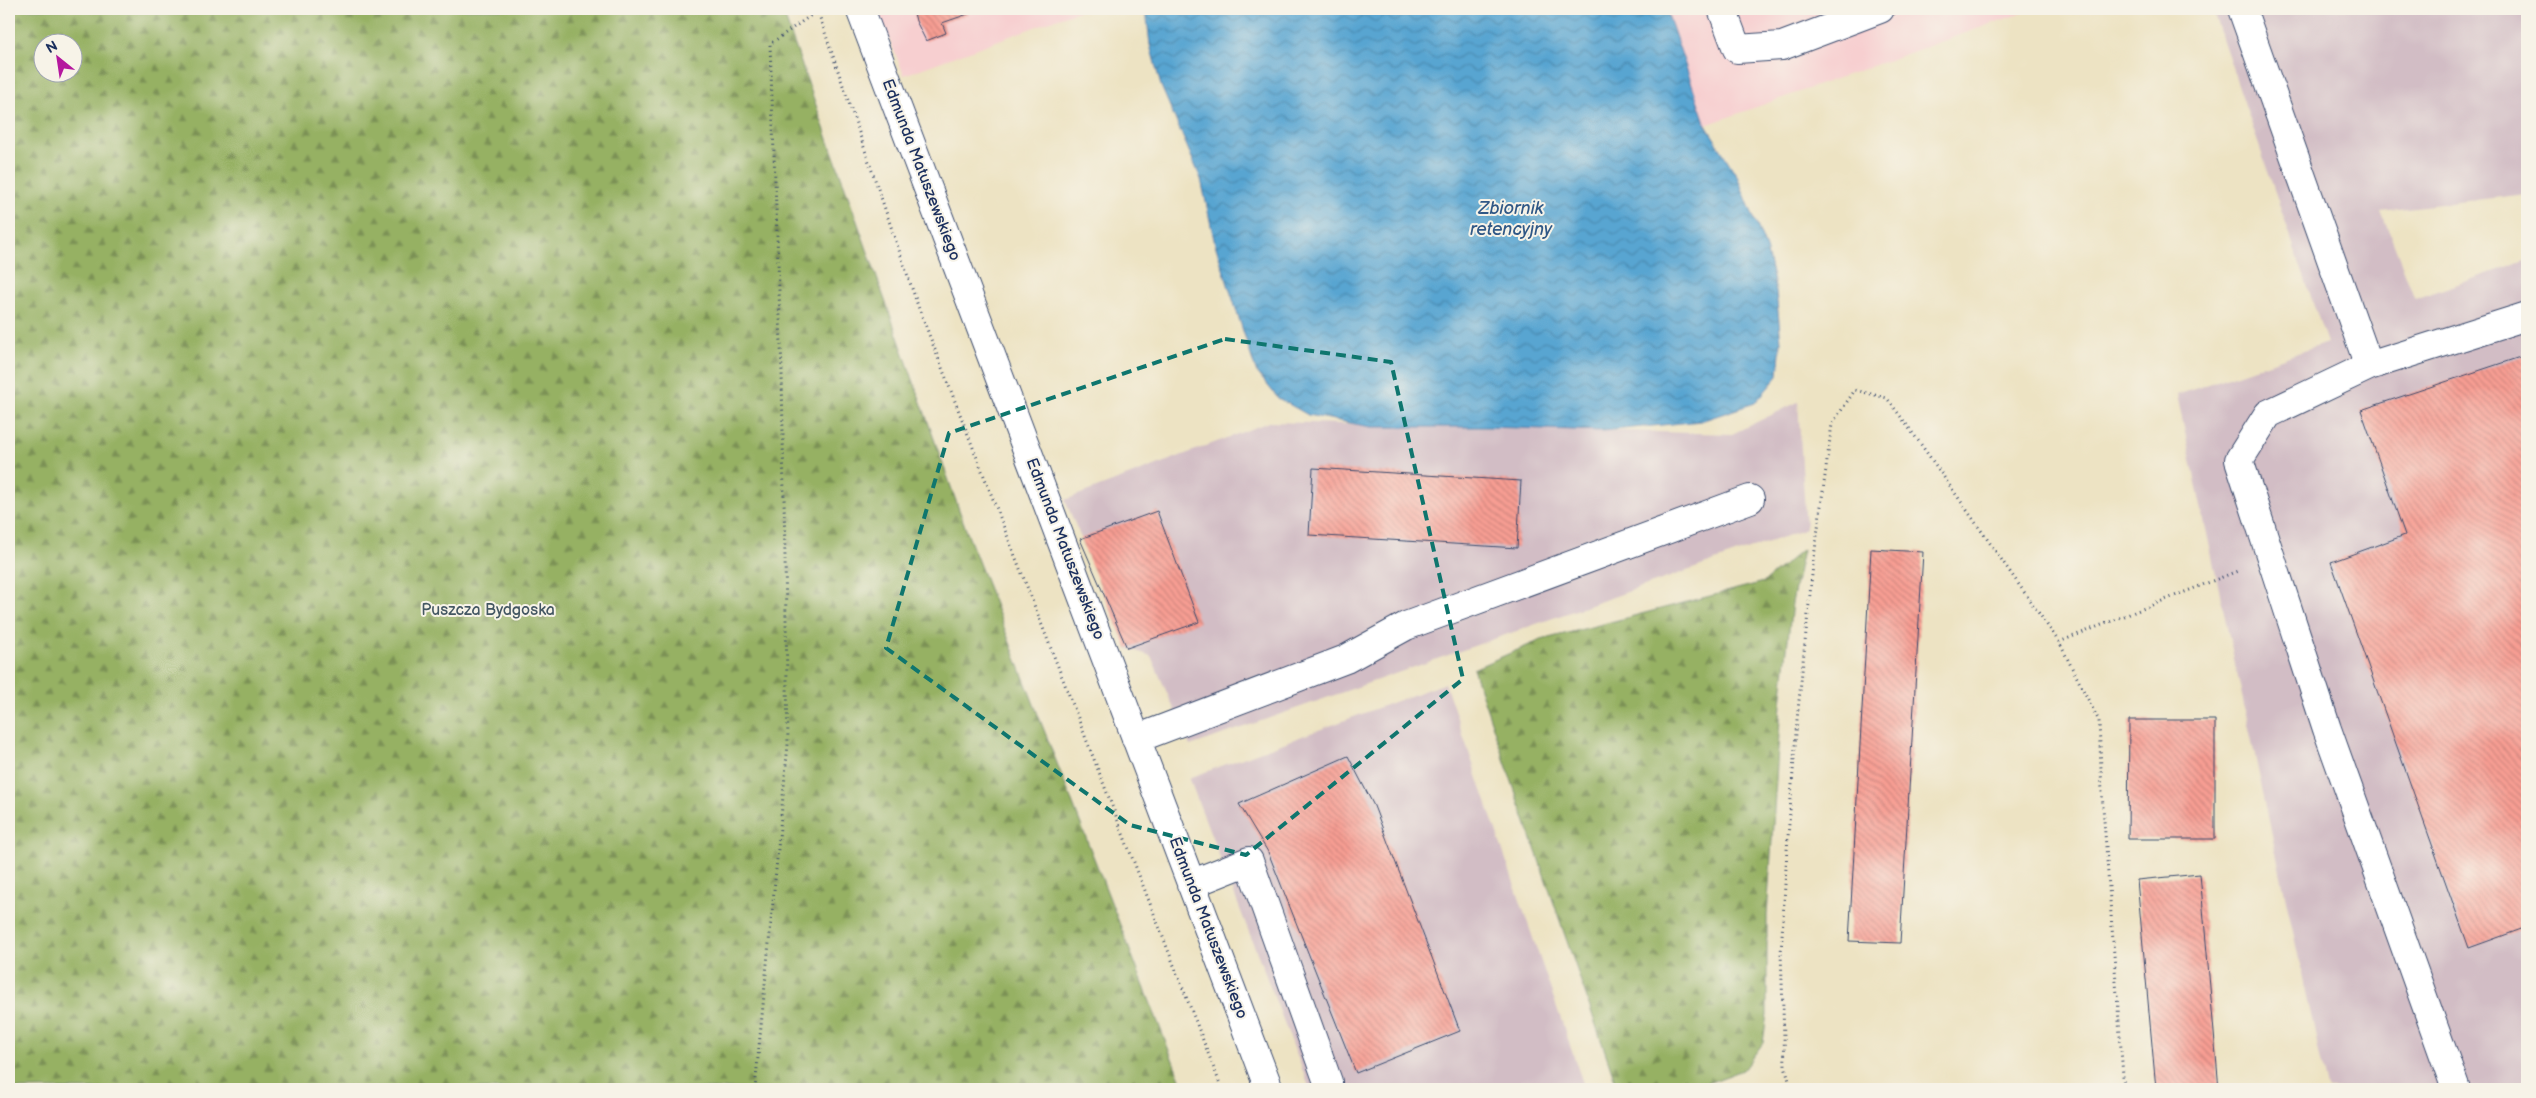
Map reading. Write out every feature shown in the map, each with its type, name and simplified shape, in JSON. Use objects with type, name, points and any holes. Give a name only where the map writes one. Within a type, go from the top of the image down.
[{"type":"street","name":"Edmunda Matuszewskiego","points":[[860,9],[1269,1089]]},
{"type":"street","points":[[1722,9],[1737,49],[1782,46],[1880,9]]},
{"type":"street","points":[[2242,9],[2369,366]]},
{"type":"street","points":[[2456,1089],[2327,729],[2239,460],[2268,414],[2369,366],[2527,316]]},
{"type":"street","points":[[1136,739],[1346,659],[1406,626],[1750,498]]},
{"type":"street","points":[[1191,884],[1249,861],[1328,1082]]},
{"type":"path","points":[[755,1089],[788,744],[782,372],[770,44],[818,9],[918,306],[1222,1089]]},
{"type":"path","points":[[1790,1089],[1785,1064],[1782,953],[1787,850],[1797,720],[1812,565],[1832,424],[1855,390],[1886,398],[2059,642],[2100,721],[2102,793],[2124,1089]]},
{"type":"path","points":[[2059,642],[2272,558]]},
{"type":"highlighted area","points":[[1225,339],[1391,362],[1463,679],[1246,855],[1130,825],[886,648],[949,433]]},
{"type":"shaded area","points":[[877,9],[1080,9],[1081,10],[904,75]]},
{"type":"shaded area","points":[[1666,9],[2033,9],[1706,125]]},
{"type":"shaded area","points":[[2212,9],[2527,9],[2527,194],[2381,211],[2415,299],[2527,260],[2527,1089],[2327,1089],[2177,395],[2327,343]]},
{"type":"shaded area","points":[[1798,402],[1806,529],[1190,746],[1151,656],[1127,648],[1065,500],[1269,422],[1732,434]]},
{"type":"shaded area","points":[[1445,683],[1585,1089],[1310,1089],[1189,778]]},
{"type":"green space","name":"Puszcza Bydgoska","points":[[9,9],[782,9],[968,535],[1184,1089],[9,1089]]},
{"type":"green space","points":[[1803,549],[1792,603],[1781,704],[1767,915],[1767,1014],[1763,1043],[1743,1070],[1692,1089],[1618,1089],[1473,669],[1541,640],[1764,582]]},
{"type":"water","name":"Zbiornik retencyjny","points":[[1146,9],[1666,9],[1706,125],[1737,176],[1766,248],[1776,291],[1781,342],[1778,376],[1755,403],[1701,421],[1603,431],[1488,427],[1371,427],[1308,415],[1278,398],[1256,371],[1215,244],[1201,179],[1161,86],[1150,45]]},
{"type":"building","points":[[913,9],[967,9],[968,14],[942,23],[946,33],[926,41],[916,21]]},
{"type":"building","points":[[2526,355],[2527,927],[2469,948],[2331,562],[2405,535],[2361,410]]},
{"type":"building","points":[[1313,468],[1521,481],[1517,548],[1309,535]]},
{"type":"building","points":[[1157,511],[1199,622],[1127,648],[1080,539]]},
{"type":"building","points":[[1871,549],[1923,552],[1900,943],[1849,941]]},
{"type":"building","points":[[2129,720],[2215,720],[2215,839],[2128,839]]},
{"type":"building","points":[[1348,756],[1374,806],[1460,1031],[1356,1073],[1268,852],[1239,804]]},
{"type":"building","points":[[2200,874],[2219,1089],[2156,1089],[2137,880]]}]
